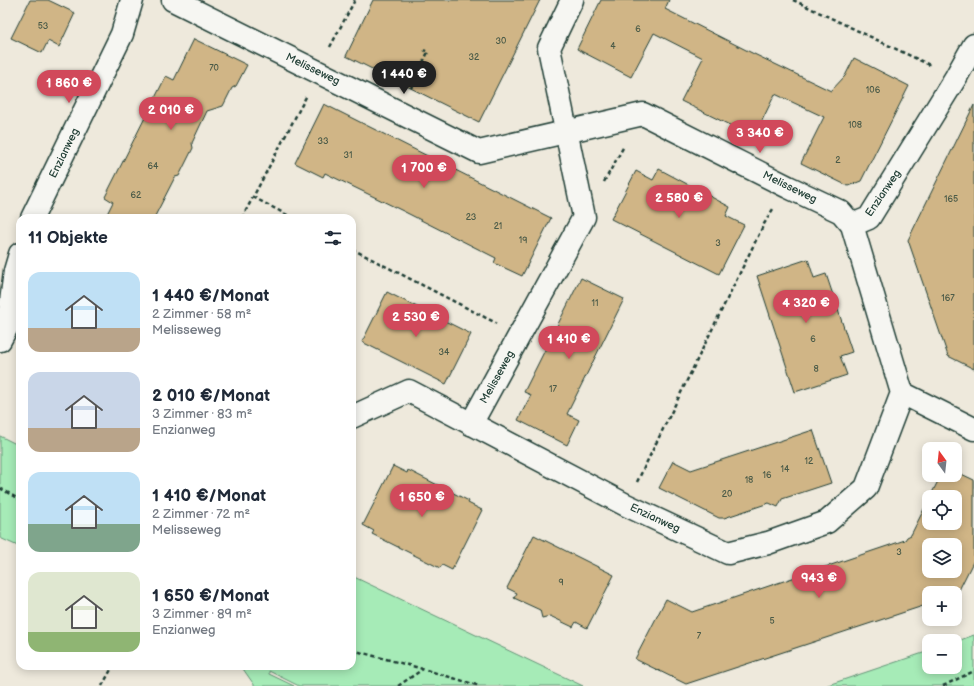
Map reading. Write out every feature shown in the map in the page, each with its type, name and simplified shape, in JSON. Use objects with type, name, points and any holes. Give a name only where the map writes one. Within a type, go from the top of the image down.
[{"type":"street","name":"Enzianweg","points":[[34,214],[122,34],[132,0]]},
{"type":"street","name":"Melisseweg","points":[[173,0],[479,152],[642,114],[841,212],[852,225]]},
{"type":"street","points":[[572,0],[549,48],[584,217]]},
{"type":"street","name":"Enzianweg","points":[[852,225],[869,218],[956,77],[974,45]]},
{"type":"street","name":"Melisseweg","points":[[471,424],[584,217]]},
{"type":"street","points":[[852,225],[902,392],[974,429]]},
{"type":"street","points":[[0,340],[8,325],[14,265]]},
{"type":"street","name":"Enzianweg","points":[[356,415],[408,392],[626,505],[728,553],[768,543],[826,522],[866,488],[902,392]]},
{"type":"path","points":[[244,214],[355,0]]},
{"type":"path","points":[[793,0],[956,77]]},
{"type":"path","points":[[399,112],[428,52],[424,50]]},
{"type":"path","points":[[584,217],[642,114]]},
{"type":"path","points":[[626,505],[764,224],[788,187]]},
{"type":"path","points":[[253,197],[285,214]]},
{"type":"path","points":[[356,251],[520,335]]},
{"type":"path","points":[[0,488],[16,498]]},
{"type":"path","points":[[356,651],[423,668],[480,686]]},
{"type":"path","points":[[398,686],[423,668]]},
{"type":"path","points":[[102,686],[111,670]]},
{"type":"path","points":[[943,686],[974,671]]},
{"type":"green space","points":[[0,436],[16,444],[16,545],[0,538]]},
{"type":"green space","points":[[356,578],[583,686],[299,686],[269,671],[269,674],[294,686],[255,686],[244,670],[356,670]]},
{"type":"green space","points":[[974,635],[974,686],[825,686],[922,653],[922,674],[962,674],[962,639]]},
{"type":"building","points":[[30,0],[48,0],[75,13],[59,47],[48,41],[42,53],[11,38]]},
{"type":"building","points":[[373,0],[540,0],[479,122],[346,56]]},
{"type":"building","points":[[601,0],[669,0],[665,9],[831,91],[845,76],[854,58],[909,86],[861,181],[848,186],[801,163],[824,117],[775,94],[754,137],[681,101],[703,58],[654,33],[631,77],[577,49]]},
{"type":"building","points":[[194,39],[247,65],[236,86],[232,88],[223,106],[207,111],[192,143],[193,148],[179,176],[175,177],[156,214],[107,214],[113,202],[105,197],[166,76],[174,80]]},
{"type":"building","points":[[324,104],[551,218],[522,276],[494,263],[496,258],[403,211],[325,173],[323,177],[295,163]]},
{"type":"building","points":[[974,105],[974,369],[948,356],[908,240]]},
{"type":"building","points":[[659,169],[730,207],[726,216],[744,225],[719,274],[611,219],[636,171],[653,180]]},
{"type":"building","points":[[808,259],[814,278],[826,274],[852,352],[840,356],[847,375],[795,392],[757,276]]},
{"type":"building","points":[[581,278],[624,299],[567,414],[579,420],[567,445],[518,420],[531,395],[524,392]]},
{"type":"building","points":[[387,292],[471,334],[446,384],[362,342]]},
{"type":"building","points":[[813,430],[831,483],[782,499],[778,507],[769,503],[724,518],[719,518],[659,488],[673,461],[691,470]]},
{"type":"building","points":[[393,466],[407,473],[408,470],[469,501],[468,503],[482,510],[452,570],[442,565],[440,568],[372,534],[374,531],[363,525]]},
{"type":"building","points":[[962,474],[974,480],[974,560],[961,586],[922,586],[922,606],[686,684],[635,659],[666,599],[692,612],[905,540],[911,535],[922,513],[922,530],[962,530],[962,490],[934,490],[938,482],[962,482]]},
{"type":"building","points":[[534,535],[614,575],[587,628],[576,622],[573,627],[550,616],[542,618],[540,610],[514,598],[517,593],[507,588]]}]
